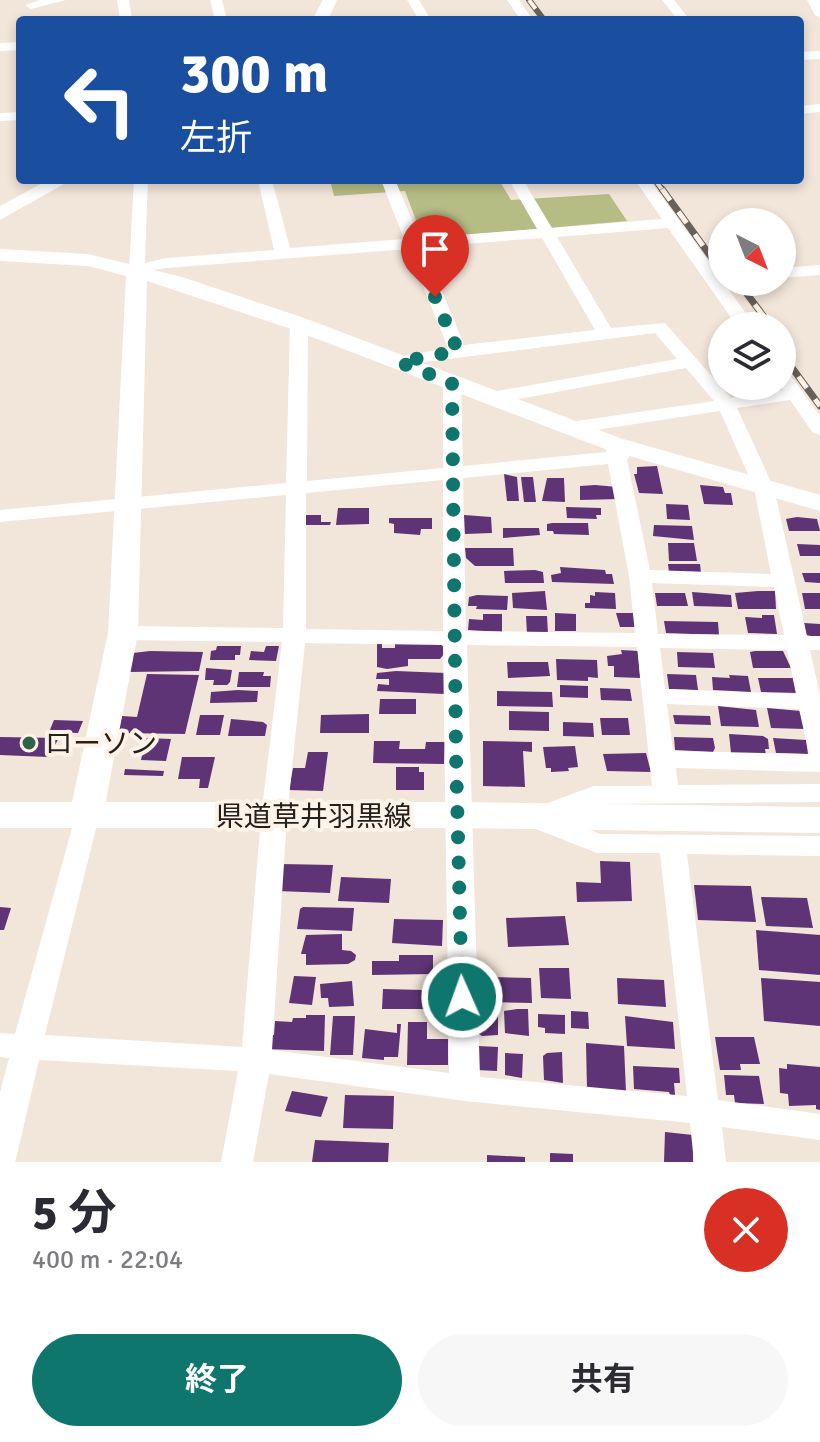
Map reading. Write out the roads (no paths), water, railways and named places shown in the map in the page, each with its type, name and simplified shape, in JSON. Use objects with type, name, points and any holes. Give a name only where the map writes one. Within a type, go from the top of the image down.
[{"type":"main road","name":"県道草井羽黒線","points":[[0,815],[457,815],[820,820]]},
{"type":"street","points":[[29,3],[60,0]]},
{"type":"street","points":[[668,0],[681,16]]},
{"type":"street","points":[[0,134],[10,117]]},
{"type":"street","points":[[0,214],[55,184]]},
{"type":"street","points":[[0,1159],[12,1046],[59,930],[123,633],[141,184]]},
{"type":"street","points":[[266,184],[283,253]]},
{"type":"street","points":[[390,184],[458,351]]},
{"type":"street","points":[[518,184],[606,334]]},
{"type":"street","points":[[645,184],[736,312]]},
{"type":"street","points":[[137,270],[157,264],[672,223]]},
{"type":"street","points":[[0,255],[61,257],[137,270],[299,324],[570,428],[616,451],[820,503]]},
{"type":"street","points":[[796,272],[820,270]]},
{"type":"street","points":[[237,1162],[256,1060],[274,817],[294,635],[299,324]]},
{"type":"street","points":[[399,362],[458,351],[659,327],[725,402],[764,488],[783,581],[808,643],[809,702],[820,752]]},
{"type":"street","points":[[492,398],[691,362]]},
{"type":"street","points":[[452,383],[457,815],[465,1088]]},
{"type":"street","points":[[796,397],[820,429]]},
{"type":"street","points":[[570,428],[742,400]]},
{"type":"street","points":[[0,516],[455,471],[616,451]]},
{"type":"street","points":[[616,451],[640,576],[666,794]]},
{"type":"street","points":[[640,576],[783,581]]},
{"type":"street","points":[[123,633],[808,643]]},
{"type":"street","points":[[656,696],[809,702]]},
{"type":"street","points":[[661,759],[820,763]]},
{"type":"street","points":[[535,818],[594,795],[820,793]]},
{"type":"street","points":[[535,818],[597,843],[820,846]]},
{"type":"street","points":[[673,846],[710,1162]]},
{"type":"street","points":[[12,1046],[256,1060],[465,1088],[705,1111],[820,1127]]},
{"type":"railway","points":[[529,0],[541,16]]},
{"type":"railway","points":[[658,184],[663,191]]},
{"type":"railway","points":[[662,189],[708,253]]},
{"type":"railway","points":[[748,296],[760,312]]},
{"type":"railway","points":[[796,373],[820,406]]},
{"type":"place","name":"ローソン","points":[[29,743]]}]
